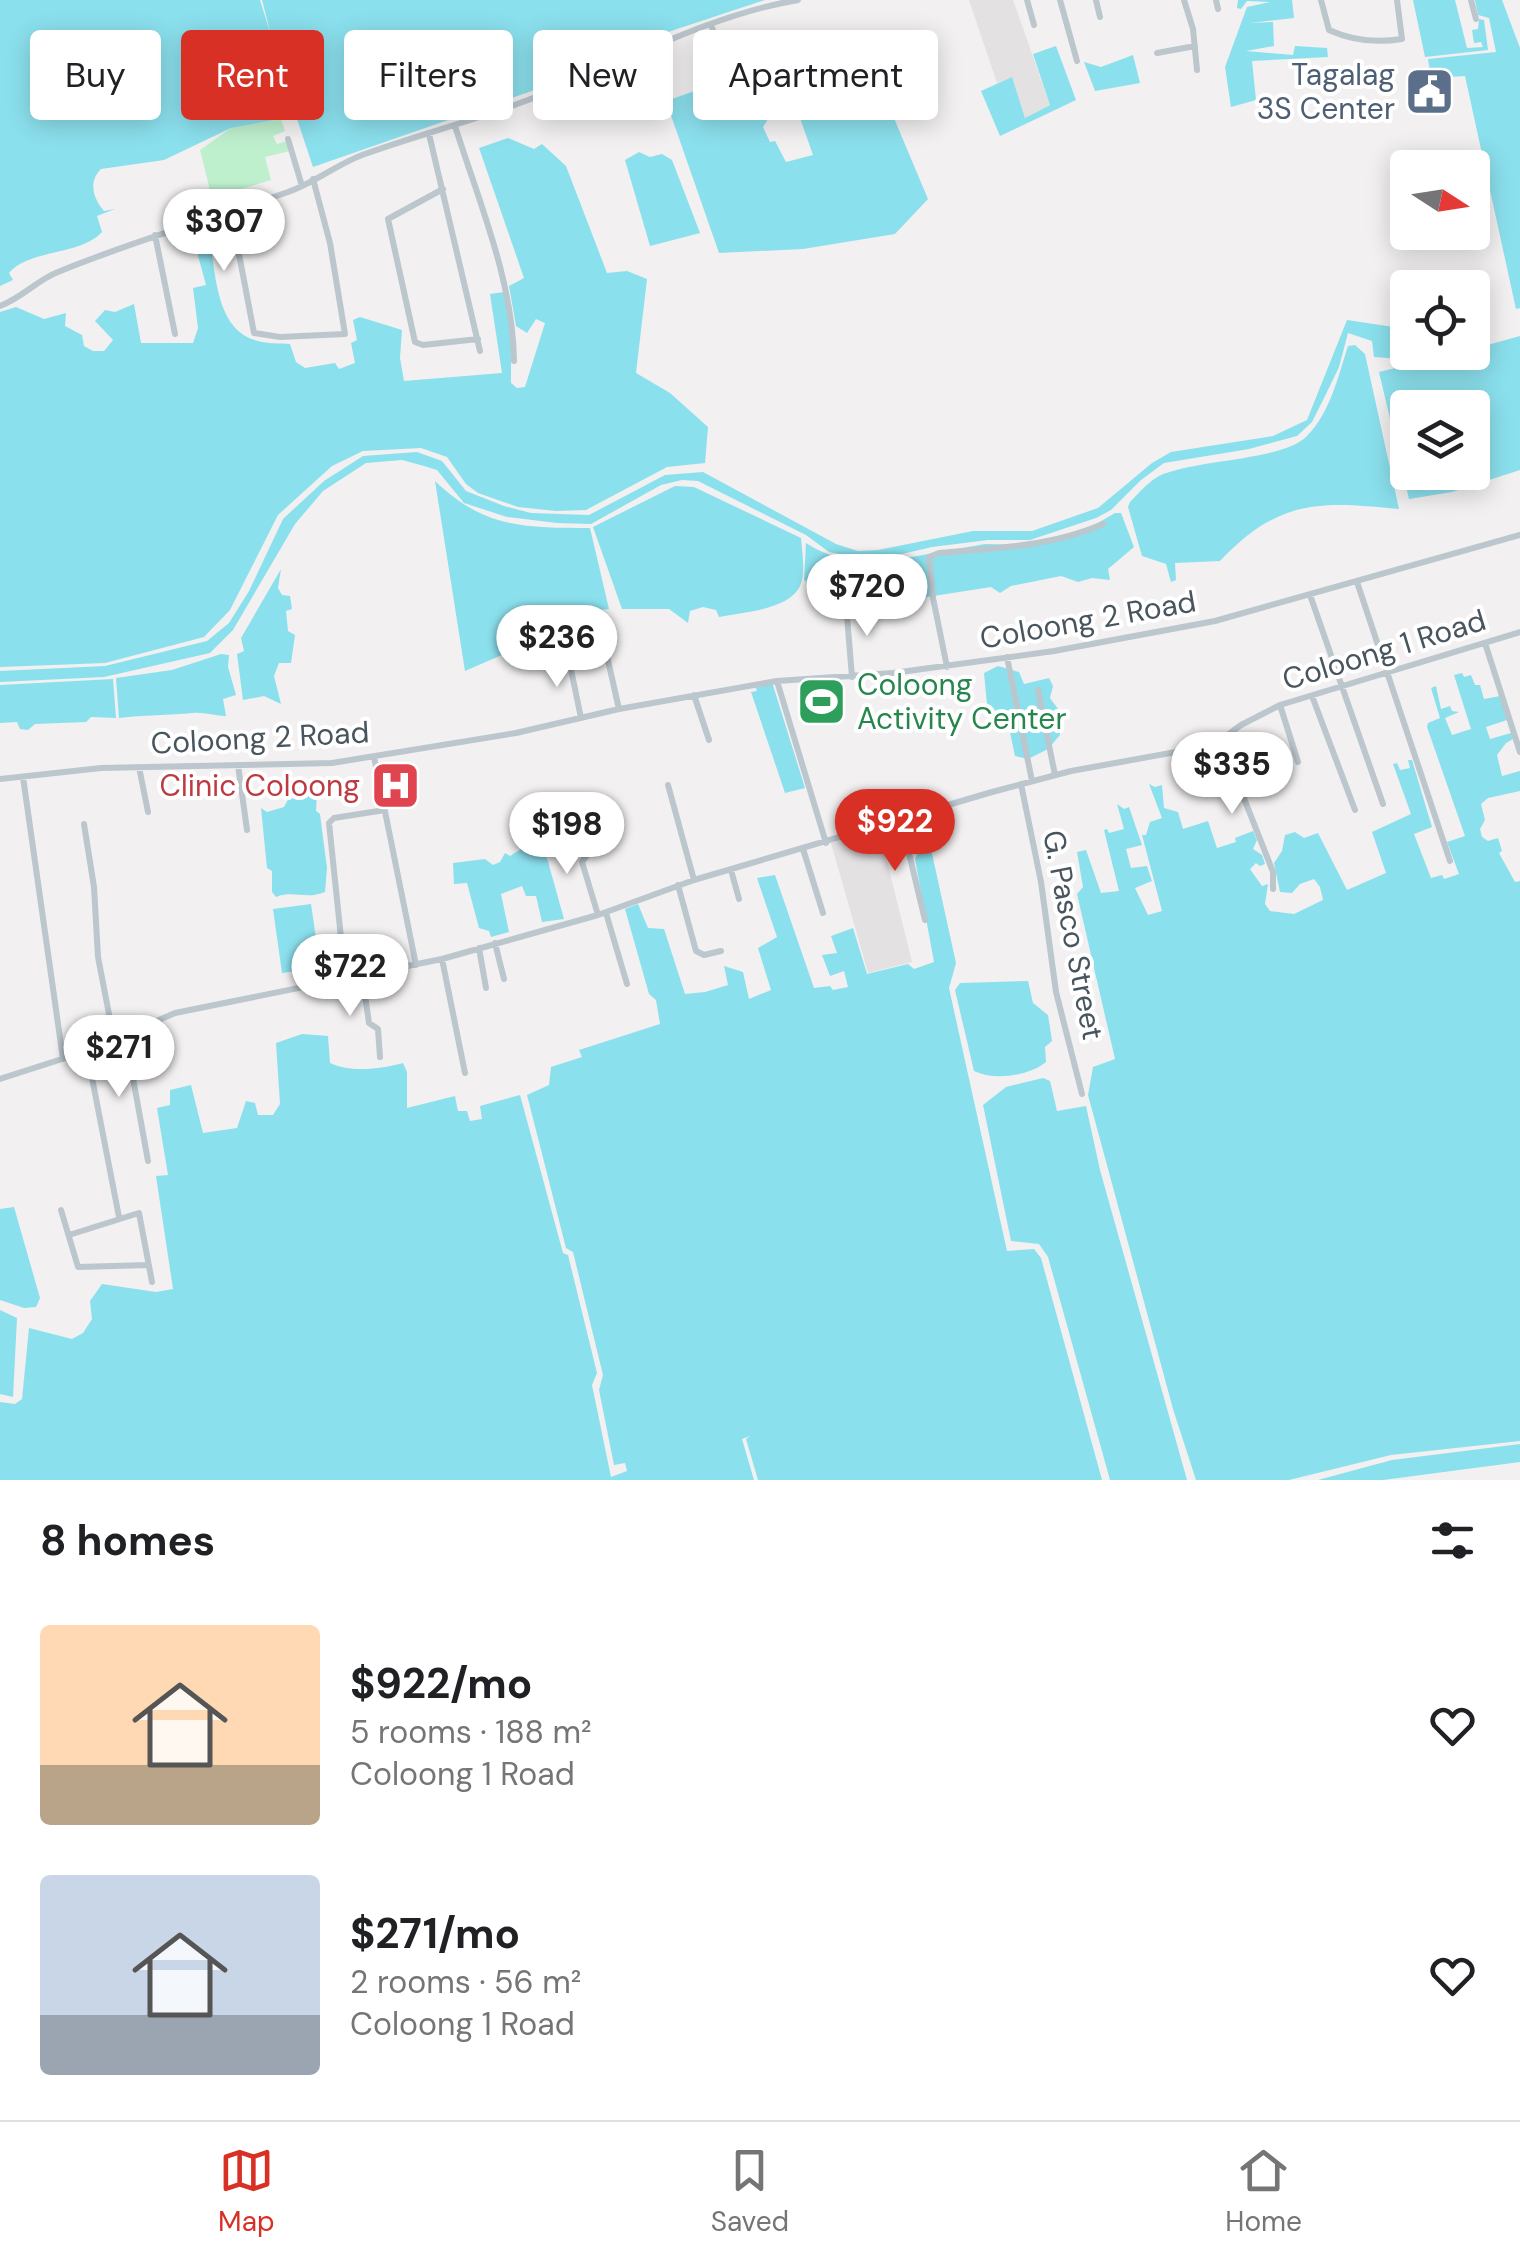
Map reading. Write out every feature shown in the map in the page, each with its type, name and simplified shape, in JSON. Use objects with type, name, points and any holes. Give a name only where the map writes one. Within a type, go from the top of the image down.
[{"type":"street","points":[[0,306],[30,292],[52,274],[302,186],[363,154],[530,100],[756,9],[798,0]]},
{"type":"street","points":[[1026,0],[1034,26]]},
{"type":"street","points":[[1060,0],[1077,61]]},
{"type":"street","points":[[1096,0],[1100,16]]},
{"type":"street","points":[[1184,0],[1198,70]]},
{"type":"street","points":[[1321,0],[1328,26],[1334,32],[1367,40],[1402,38],[1397,0]]},
{"type":"street","points":[[1471,0],[1476,20]]},
{"type":"street","points":[[711,25],[713,30]]},
{"type":"street","points":[[1157,53],[1195,46]]},
{"type":"street","points":[[455,126],[503,281],[514,328],[514,361]]},
{"type":"street","points":[[429,134],[480,352]]},
{"type":"street","points":[[288,140],[302,186]]},
{"type":"street","points":[[231,212],[252,330],[257,335],[280,338],[346,333],[330,244],[312,179]]},
{"type":"street","points":[[443,188],[388,219],[415,342],[430,345],[478,338]]},
{"type":"street","points":[[155,236],[175,334]]},
{"type":"street","points":[[947,667],[928,557],[939,552],[1044,544],[1103,524]]},
{"type":"street","name":"Coloong 2 Road","points":[[0,779],[139,767],[332,763],[516,733],[619,709],[777,681],[947,667],[1146,636],[1520,535]]},
{"type":"street","points":[[1357,582],[1450,861]]},
{"type":"street","points":[[1310,594],[1383,804]]},
{"type":"street","points":[[846,604],[852,677]]},
{"type":"street","name":"Coloong 1 Road","points":[[1,1079],[87,1051],[175,1012],[442,958],[602,914],[694,880],[1032,781],[1198,748],[1222,740],[1280,705],[1520,632]]},
{"type":"street","points":[[602,634],[619,709]]},
{"type":"street","points":[[1485,642],[1520,752]]},
{"type":"street","points":[[568,655],[581,718]]},
{"type":"street","points":[[1007,657],[1032,781]]},
{"type":"street","points":[[777,681],[826,843]]},
{"type":"street","points":[[1038,690],[1056,775]]},
{"type":"street","points":[[694,695],[708,740]]},
{"type":"street","points":[[1312,696],[1356,810]]},
{"type":"street","points":[[1280,705],[1298,762]]},
{"type":"street","points":[[1222,740],[1273,872],[1273,889]]},
{"type":"street","points":[[374,756],[416,964]]},
{"type":"street","points":[[238,766],[247,830]]},
{"type":"street","points":[[139,767],[148,812]]},
{"type":"street","points":[[23,777],[64,1059]]},
{"type":"street","name":"G. Pasco Street","points":[[1022,784],[1056,992],[1082,1094]]},
{"type":"street","points":[[668,785],[694,880]]},
{"type":"street","points":[[345,976],[329,822],[385,810]]},
{"type":"street","points":[[901,820],[924,920]]},
{"type":"street","points":[[84,824],[94,887],[98,957],[114,1040]]},
{"type":"street","points":[[803,849],[823,913]]},
{"type":"street","points":[[588,854],[582,862],[627,984]]},
{"type":"street","points":[[732,870],[739,899]]},
{"type":"street","points":[[678,885],[696,951],[704,955],[721,951]]},
{"type":"street","points":[[495,943],[504,979]]},
{"type":"street","points":[[479,948],[486,988]]},
{"type":"street","points":[[442,958],[465,1073]]},
{"type":"street","points":[[362,974],[369,1022],[378,1030],[380,1058]]},
{"type":"street","points":[[126,1034],[148,1161]]},
{"type":"street","points":[[87,1051],[119,1218]]},
{"type":"street","points":[[0,1069],[1,1079]]},
{"type":"street","points":[[61,1210],[78,1267],[149,1264]]},
{"type":"street","points":[[69,1235],[136,1212],[141,1216],[152,1282]]},
{"type":"shaded area","points":[[969,0],[1013,0],[1050,105],[1025,118],[1012,78],[997,83]]},
{"type":"shaded area","points":[[879,829],[912,962],[868,973],[831,843]]},
{"type":"green space","points":[[281,120],[285,131],[273,136],[277,144],[287,141],[290,151],[265,157],[271,180],[212,198],[200,150],[231,128]]},
{"type":"water","points":[[0,0],[260,0],[269,30],[181,30],[181,120],[274,120],[231,128],[164,160],[101,169],[93,185],[97,201],[104,211],[115,209],[97,216],[102,232],[81,245],[18,265],[9,273],[13,280],[0,286]]},
{"type":"water","points":[[262,0],[765,0],[673,30],[533,30],[533,91],[513,97],[513,30],[344,30],[344,120],[448,120],[313,167],[297,120],[324,120],[324,30],[270,30]]},
{"type":"water","points":[[1238,0],[1292,0],[1294,18],[1249,23],[1273,22],[1274,46],[1246,51],[1293,55],[1295,46],[1327,48],[1328,57],[1252,61],[1256,100],[1231,107],[1225,67],[1247,7],[1270,2],[1247,1],[1241,9],[1237,8]]},
{"type":"water","points":[[1413,0],[1455,0],[1467,48],[1483,47],[1481,42],[1474,43],[1472,30],[1478,29],[1479,19],[1484,20],[1488,50],[1425,57]]},
{"type":"water","points":[[1475,0],[1502,0],[1520,48],[1520,308],[1516,309],[1490,190],[1490,150],[1481,150],[1465,76],[1431,78],[1428,59],[1496,52],[1489,18],[1478,15]]},
{"type":"water","points":[[1056,46],[1076,100],[1000,136],[981,91],[1012,77],[1025,118],[1050,105],[1033,54]]},
{"type":"water","points":[[1133,55],[1140,83],[1095,91],[1084,62],[1101,67]]},
{"type":"water","points":[[693,92],[693,120],[767,120],[763,127],[786,162],[813,155],[801,120],[895,120],[928,199],[895,234],[803,249],[719,253],[673,120],[673,99]]},
{"type":"water","points":[[508,138],[534,149],[542,144],[566,166],[607,273],[627,271],[647,279],[636,373],[670,393],[708,427],[705,463],[667,467],[586,510],[556,511],[518,507],[478,493],[466,484],[447,457],[421,448],[363,451],[332,466],[278,515],[230,610],[204,637],[105,663],[0,667],[0,312],[16,307],[44,319],[66,313],[65,326],[82,335],[84,346],[104,351],[113,340],[95,321],[105,310],[115,312],[134,304],[141,343],[193,343],[198,328],[193,288],[206,285],[196,248],[211,248],[221,303],[234,327],[258,341],[290,344],[296,362],[305,368],[335,363],[339,369],[355,363],[351,343],[357,340],[353,320],[360,317],[402,330],[400,358],[404,381],[502,373],[490,294],[504,292],[511,339],[511,383],[517,388],[525,387],[545,323],[536,319],[527,333],[516,326],[509,286],[524,278],[479,148]]},
{"type":"water","points":[[639,152],[650,157],[662,154],[672,160],[700,233],[650,246],[625,160]]},
{"type":"water","points":[[1347,320],[1390,326],[1390,358],[1374,357],[1372,341],[1348,333],[1339,367],[1326,394],[1312,422],[1297,436],[1249,449],[1164,463],[1111,510],[1030,540],[988,540],[885,558],[859,558],[829,552],[806,535],[698,481],[682,480],[661,485],[591,524],[557,523],[507,517],[464,503],[437,470],[402,460],[366,463],[323,491],[295,524],[233,630],[210,653],[104,677],[0,682],[0,671],[105,666],[207,641],[229,623],[249,591],[283,519],[324,481],[363,456],[417,452],[442,461],[466,491],[531,513],[589,515],[665,475],[703,472],[836,544],[858,551],[973,531],[1032,531],[1098,508],[1171,452],[1273,436],[1307,420]]},
{"type":"water","points":[[1520,336],[1520,470],[1490,480],[1490,390],[1390,390],[1390,419],[1379,372],[1490,370],[1490,344]]},
{"type":"water","points":[[1355,345],[1365,354],[1390,468],[1390,490],[1395,490],[1399,509],[1323,506],[1281,515],[1241,541],[1220,561],[1175,563],[1176,580],[1171,582],[1166,564],[1142,556],[1128,507],[1130,502],[1159,476],[1175,470],[1279,450],[1307,436],[1327,406],[1348,346]]},
{"type":"water","points":[[435,481],[453,497],[488,517],[525,526],[590,528],[609,609],[592,611],[578,624],[572,621],[525,633],[527,644],[465,671]]},
{"type":"water","points":[[675,486],[694,487],[801,538],[803,575],[794,594],[764,609],[719,617],[716,610],[703,607],[690,611],[688,623],[669,609],[622,609],[593,527]]},
{"type":"water","points":[[1407,490],[1458,490],[1452,492],[1409,499]]},
{"type":"water","points":[[1121,513],[1134,547],[1108,569],[1110,580],[1092,578],[1078,582],[1061,576],[1011,586],[1000,593],[991,587],[908,600],[906,558],[985,544],[1030,545],[1091,527]]},
{"type":"water","points":[[806,543],[848,560],[894,560],[891,583],[900,596],[892,600],[850,587],[813,585],[804,580]]},
{"type":"water","points":[[281,569],[278,588],[282,595],[290,596],[292,609],[286,611],[288,631],[295,635],[291,663],[279,663],[274,676],[281,704],[264,696],[243,700],[237,654],[244,651],[241,638]]},
{"type":"water","points":[[221,654],[229,655],[228,667],[236,695],[223,699],[226,716],[197,713],[119,718],[116,678],[172,670]]},
{"type":"water","points":[[998,666],[1019,672],[1024,684],[1049,678],[1053,686],[1050,698],[1058,709],[1060,735],[1048,749],[1028,759],[1015,756],[1008,723],[996,722],[987,704],[984,673]]},
{"type":"water","points":[[1462,673],[1464,677],[1471,675],[1475,685],[1480,685],[1484,699],[1500,696],[1507,720],[1486,727],[1490,739],[1511,733],[1513,739],[1497,755],[1502,776],[1520,771],[1520,791],[1488,798],[1481,804],[1485,820],[1480,829],[1488,841],[1498,838],[1502,851],[1499,853],[1515,882],[1520,881],[1520,1441],[1391,1455],[1289,1480],[1196,1480],[1088,1095],[1093,1067],[1115,1059],[1077,894],[1083,887],[1077,852],[1086,850],[1101,893],[1119,891],[1104,830],[1109,833],[1124,829],[1117,804],[1124,809],[1129,807],[1142,845],[1126,849],[1131,868],[1147,866],[1152,881],[1135,888],[1148,915],[1162,911],[1142,835],[1146,835],[1150,822],[1162,818],[1149,784],[1162,785],[1164,808],[1178,812],[1183,829],[1208,821],[1217,848],[1253,831],[1257,840],[1253,849],[1262,855],[1265,864],[1256,863],[1250,869],[1262,886],[1268,884],[1265,904],[1270,911],[1294,914],[1323,900],[1314,879],[1300,884],[1292,893],[1280,892],[1274,863],[1282,851],[1285,835],[1295,832],[1304,838],[1318,833],[1347,890],[1386,873],[1372,832],[1411,814],[1393,764],[1397,763],[1400,770],[1410,768],[1408,760],[1412,760],[1432,827],[1414,834],[1431,878],[1459,874],[1447,842],[1465,836],[1427,727],[1440,718],[1431,688],[1436,686],[1441,709],[1450,706],[1452,711],[1459,712],[1445,718],[1452,735],[1471,729],[1454,675]]},
{"type":"water","points":[[113,679],[116,718],[35,724],[28,730],[20,729],[17,722],[0,723],[0,685]]},
{"type":"water","points":[[772,682],[805,788],[785,793],[751,692],[757,691],[755,686]]},
{"type":"water","points":[[313,790],[317,794],[316,811],[320,814],[327,868],[325,892],[276,897],[272,892],[272,871],[267,868],[261,808],[267,812],[284,807],[290,796],[296,798]]},
{"type":"water","points":[[526,846],[547,858],[564,919],[542,922],[536,896],[526,896],[522,886],[501,894],[509,932],[491,937],[489,931],[479,928],[467,883],[454,884],[453,863],[485,859],[493,865],[505,853],[510,856]]},
{"type":"water","points":[[928,847],[956,963],[949,988],[1007,1251],[1034,1249],[1041,1258],[1102,1480],[758,1480],[746,1439],[750,1436],[742,1439],[754,1480],[0,1480],[0,1402],[15,1404],[22,1399],[29,1328],[72,1339],[83,1333],[92,1319],[90,1301],[102,1284],[156,1292],[173,1289],[156,1176],[168,1175],[157,1108],[170,1105],[170,1090],[191,1085],[203,1133],[237,1128],[246,1101],[255,1103],[258,1115],[273,1115],[280,1104],[276,1043],[302,1034],[328,1036],[330,1063],[338,1066],[366,1069],[403,1063],[407,1072],[407,1108],[455,1096],[458,1111],[467,1111],[470,1121],[482,1119],[480,1106],[520,1095],[563,1253],[568,1255],[597,1373],[592,1385],[611,1477],[627,1471],[625,1463],[614,1465],[599,1390],[603,1375],[573,1252],[566,1248],[527,1095],[549,1085],[551,1067],[582,1057],[579,1050],[660,1024],[656,1000],[649,994],[625,909],[638,904],[648,928],[664,929],[685,994],[728,985],[724,966],[743,972],[749,999],[771,990],[758,948],[777,937],[757,878],[775,875],[814,988],[848,987],[844,971],[830,976],[822,955],[837,953],[831,936],[853,928],[867,974],[908,964],[914,969],[934,962],[915,859],[919,850]]},
{"type":"water","points":[[311,904],[317,945],[335,943],[338,965],[282,973],[273,909]]},
{"type":"water","points":[[1028,981],[1033,1003],[1048,1015],[1052,1041],[1045,1047],[1046,1062],[1011,1076],[974,1071],[955,990],[960,983]]},
{"type":"water","points":[[1043,1078],[1050,1081],[1057,1111],[1086,1106],[1100,1170],[1187,1480],[1110,1480],[1048,1257],[1039,1244],[1011,1241],[983,1105],[1006,1087]]},
{"type":"water","points":[[14,1207],[40,1298],[36,1307],[24,1308],[0,1300],[0,1209]]},
{"type":"water","points":[[0,1310],[17,1318],[13,1397],[0,1394]]},
{"type":"water","points":[[1520,1444],[1520,1462],[1383,1480],[1318,1480],[1392,1460]]},
{"type":"place","name":"Tagalag 3S Center","points":[[1430,92]]},
{"type":"place","name":"Coloong Activity Center","points":[[822,702]]},
{"type":"place","name":"Clinic Coloong","points":[[395,786]]}]
